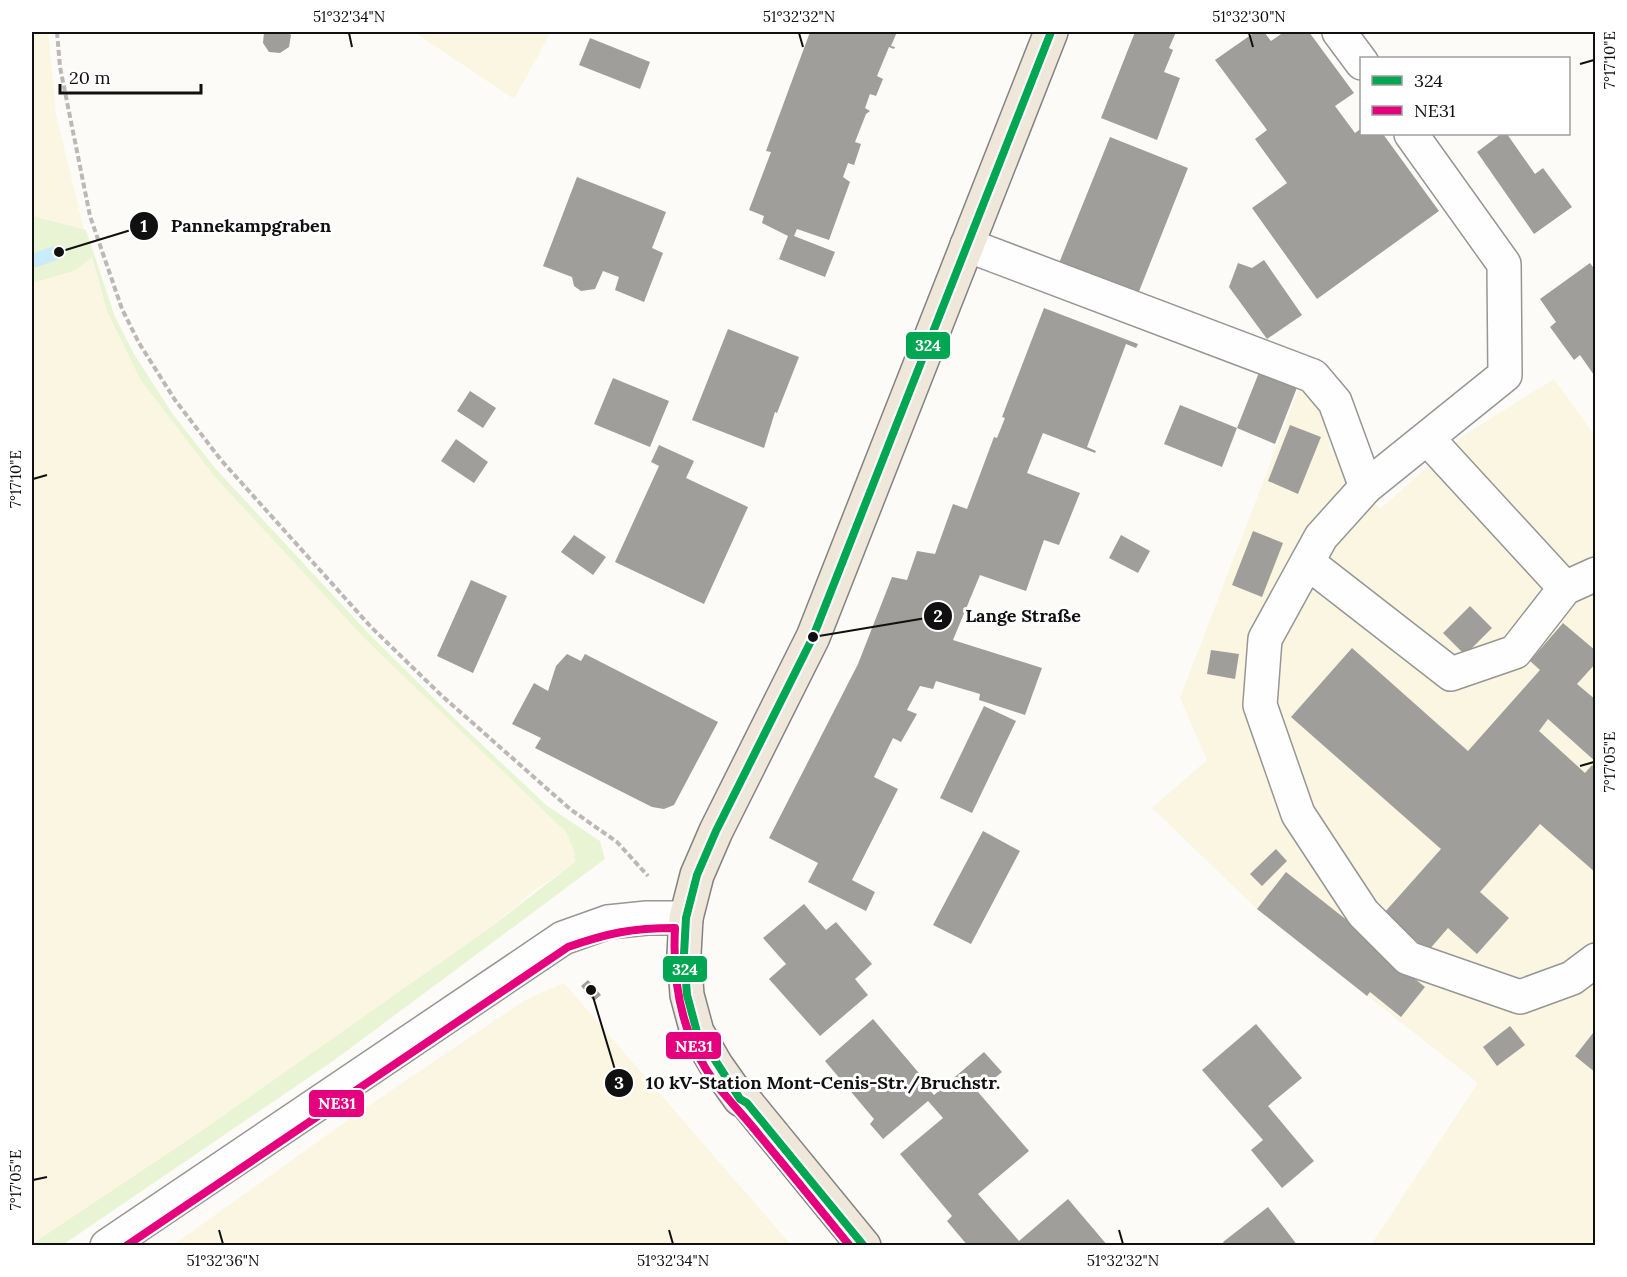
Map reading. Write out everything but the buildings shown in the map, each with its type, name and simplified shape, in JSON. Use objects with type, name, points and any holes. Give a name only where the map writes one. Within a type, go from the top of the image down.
[{"type":"main road","points":[[864,1245],[747,1103],[740,1099],[716,1065],[697,1032],[687,995],[684,954],[686,918],[697,875],[716,831],[813,637],[1052,32]]},
{"type":"street","points":[[1339,32],[1360,60]]},
{"type":"street","points":[[1412,135],[1504,264],[1505,375],[1366,487],[1321,537],[1265,639],[1260,705],[1298,814],[1363,913],[1408,958],[1520,997],[1572,978],[1596,960]]},
{"type":"street","points":[[967,245],[1313,376],[1335,402],[1366,487]]},
{"type":"street","points":[[1427,438],[1565,588]]},
{"type":"street","points":[[1307,562],[1450,674],[1515,652],[1565,588],[1596,574]]},
{"type":"street","points":[[107,1245],[562,938],[608,922],[647,918],[686,918]]},
{"type":"path","points":[[57,32],[60,67],[90,216],[122,309],[139,343],[175,400],[221,460],[371,627],[441,695],[570,809],[617,842],[686,918]]},
{"type":"shaded area","points":[[32,32],[48,32],[56,114],[84,230],[32,216]]},
{"type":"shaded area","points":[[414,32],[551,32],[514,99]]},
{"type":"shaded area","points":[[91,256],[107,311],[140,379],[214,476],[366,640],[566,832],[574,850],[576,862],[535,890],[491,927],[197,1134],[32,1244],[32,283],[74,271]]},
{"type":"shaded area","points":[[1554,379],[1596,437],[1595,1245],[1371,1245],[1478,1083],[1257,909],[1152,808],[1207,760],[1180,698],[1300,386],[1324,410],[1330,448],[1380,509],[1467,433]]},
{"type":"shaded area","points":[[564,983],[791,1245],[173,1245],[355,1115],[525,1000]]},
{"type":"green space","points":[[32,216],[86,230],[115,317],[134,354],[172,413],[215,468],[370,635],[456,720],[546,805],[600,841],[605,859],[333,1061],[61,1246],[32,1244],[197,1134],[491,927],[575,862],[574,850],[566,832],[366,640],[214,476],[140,379],[107,311],[92,257],[74,271],[32,283]]},
{"type":"waterway","points":[[32,261],[59,252]]},
{"type":"transit line","name":"324","points":[[864,1246],[747,1103],[740,1099],[697,1032],[687,995],[684,954],[686,918],[697,875],[716,831],[813,637],[1051,32]]},
{"type":"transit line","name":"NE31","points":[[126,1246],[568,947],[620,932],[675,928],[675,970],[682,1010],[687,1029],[704,1066],[721,1091],[755,1129],[850,1246]]},
{"type":"place","name":"Pannekampgraben","points":[[59,252]]},
{"type":"place","name":"Lange Straße","points":[[813,637]]},
{"type":"place","name":"10 kV-Station Mont-Cenis-Str./Bruchstr.","points":[[591,990]]}]
